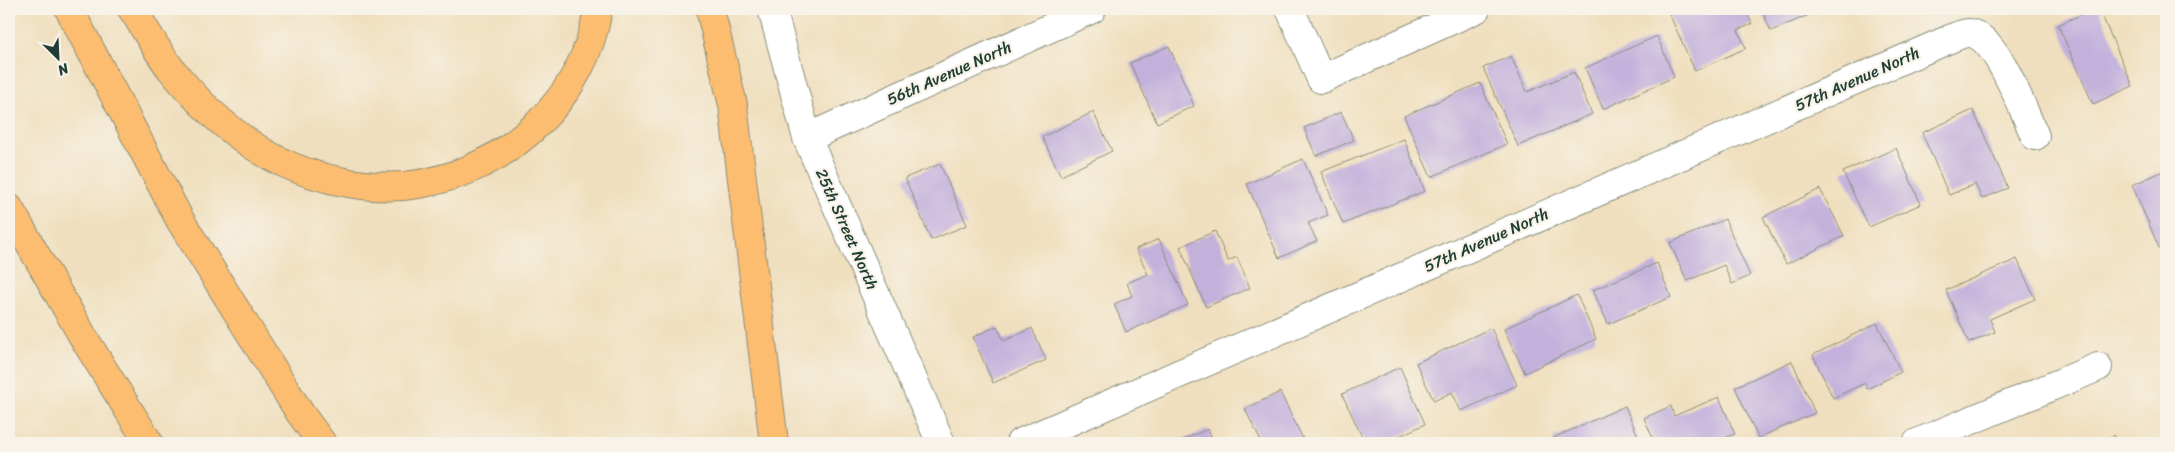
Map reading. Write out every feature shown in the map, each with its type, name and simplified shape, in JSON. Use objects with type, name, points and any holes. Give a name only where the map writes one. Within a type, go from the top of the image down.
[{"type":"highway","points":[[69,9],[180,220],[300,413],[322,443]]},
{"type":"highway","points":[[132,9],[171,69],[214,114],[259,150],[299,170],[339,180],[382,186],[428,182],[463,172],[509,150],[549,114],[580,70],[598,9]]},
{"type":"highway","points":[[710,9],[733,104],[774,443]]},
{"type":"highway","points":[[9,208],[85,340],[149,443]]},
{"type":"street","name":"25th Street North","points":[[772,9],[807,138],[941,443]]},
{"type":"street","name":"56th Avenue North","points":[[807,138],[1092,9]]},
{"type":"street","points":[[1290,9],[1320,79],[1476,9]]},
{"type":"street","name":"57th Avenue North","points":[[1020,443],[1969,32],[1983,38],[1997,56],[2035,136]]},
{"type":"street","points":[[1917,443],[2098,367]]},
{"type":"building","points":[[1667,9],[1745,9],[1752,24],[1738,30],[1746,48],[1695,71]]},
{"type":"building","points":[[1761,9],[1823,9],[1771,31]]},
{"type":"building","points":[[2093,9],[2099,9],[2133,86],[2093,104],[2058,25]]},
{"type":"building","points":[[1657,36],[1674,77],[1603,109],[1585,68]]},
{"type":"building","points":[[1169,46],[1194,106],[1157,123],[1130,63]]},
{"type":"building","points":[[1511,56],[1527,92],[1574,72],[1592,114],[1518,146],[1483,68]]},
{"type":"building","points":[[1480,83],[1507,144],[1431,177],[1404,116]]},
{"type":"building","points":[[1973,110],[2008,188],[1982,199],[1975,184],[1949,195],[1922,133]]},
{"type":"building","points":[[1093,112],[1112,151],[1061,176],[1042,137]]},
{"type":"building","points":[[1341,112],[1354,140],[1316,156],[1304,128]]},
{"type":"building","points":[[1404,139],[1425,191],[1343,224],[1321,172]]},
{"type":"building","points":[[1896,148],[1921,204],[1869,227],[1843,172]]},
{"type":"building","points":[[1303,159],[1328,215],[1308,223],[1317,241],[1279,258],[1247,184]]},
{"type":"building","points":[[940,164],[967,225],[931,240],[905,178]]},
{"type":"building","points":[[2166,170],[2166,264],[2132,185]]},
{"type":"building","points":[[1820,189],[1844,236],[1786,264],[1763,217]]},
{"type":"building","points":[[1725,219],[1750,276],[1732,284],[1724,265],[1687,281],[1670,243]]},
{"type":"building","points":[[1215,231],[1228,261],[1237,257],[1250,288],[1206,307],[1180,247]]},
{"type":"building","points":[[1159,239],[1188,305],[1126,332],[1114,304],[1132,296],[1127,283],[1148,274],[1136,249]]},
{"type":"building","points":[[2017,259],[2035,299],[1990,319],[1995,332],[1969,343],[1946,290]]},
{"type":"building","points":[[1657,263],[1671,297],[1608,324],[1593,290]]},
{"type":"building","points":[[1577,295],[1596,339],[1525,373],[1504,329]]},
{"type":"building","points":[[1877,323],[1901,372],[1867,389],[1865,383],[1833,398],[1813,355]]},
{"type":"building","points":[[997,326],[1004,341],[1032,328],[1046,360],[993,383],[973,337]]},
{"type":"building","points":[[1491,328],[1517,385],[1461,411],[1452,392],[1434,401],[1416,363]]},
{"type":"building","points":[[1792,361],[1815,413],[1758,438],[1735,387]]},
{"type":"building","points":[[1400,367],[1425,424],[1384,443],[1365,443],[1342,394]]},
{"type":"building","points":[[1280,392],[1305,443],[1262,443],[1245,409]]},
{"type":"building","points":[[1719,397],[1735,434],[1717,441],[1718,443],[1655,443],[1644,418],[1671,406],[1674,416]]},
{"type":"building","points":[[1625,406],[1641,443],[1555,443],[1553,438]]},
{"type":"building","points":[[1208,429],[1214,443],[1175,443]]},
{"type":"building","points":[[2114,435],[2118,443],[2096,443]]}]
